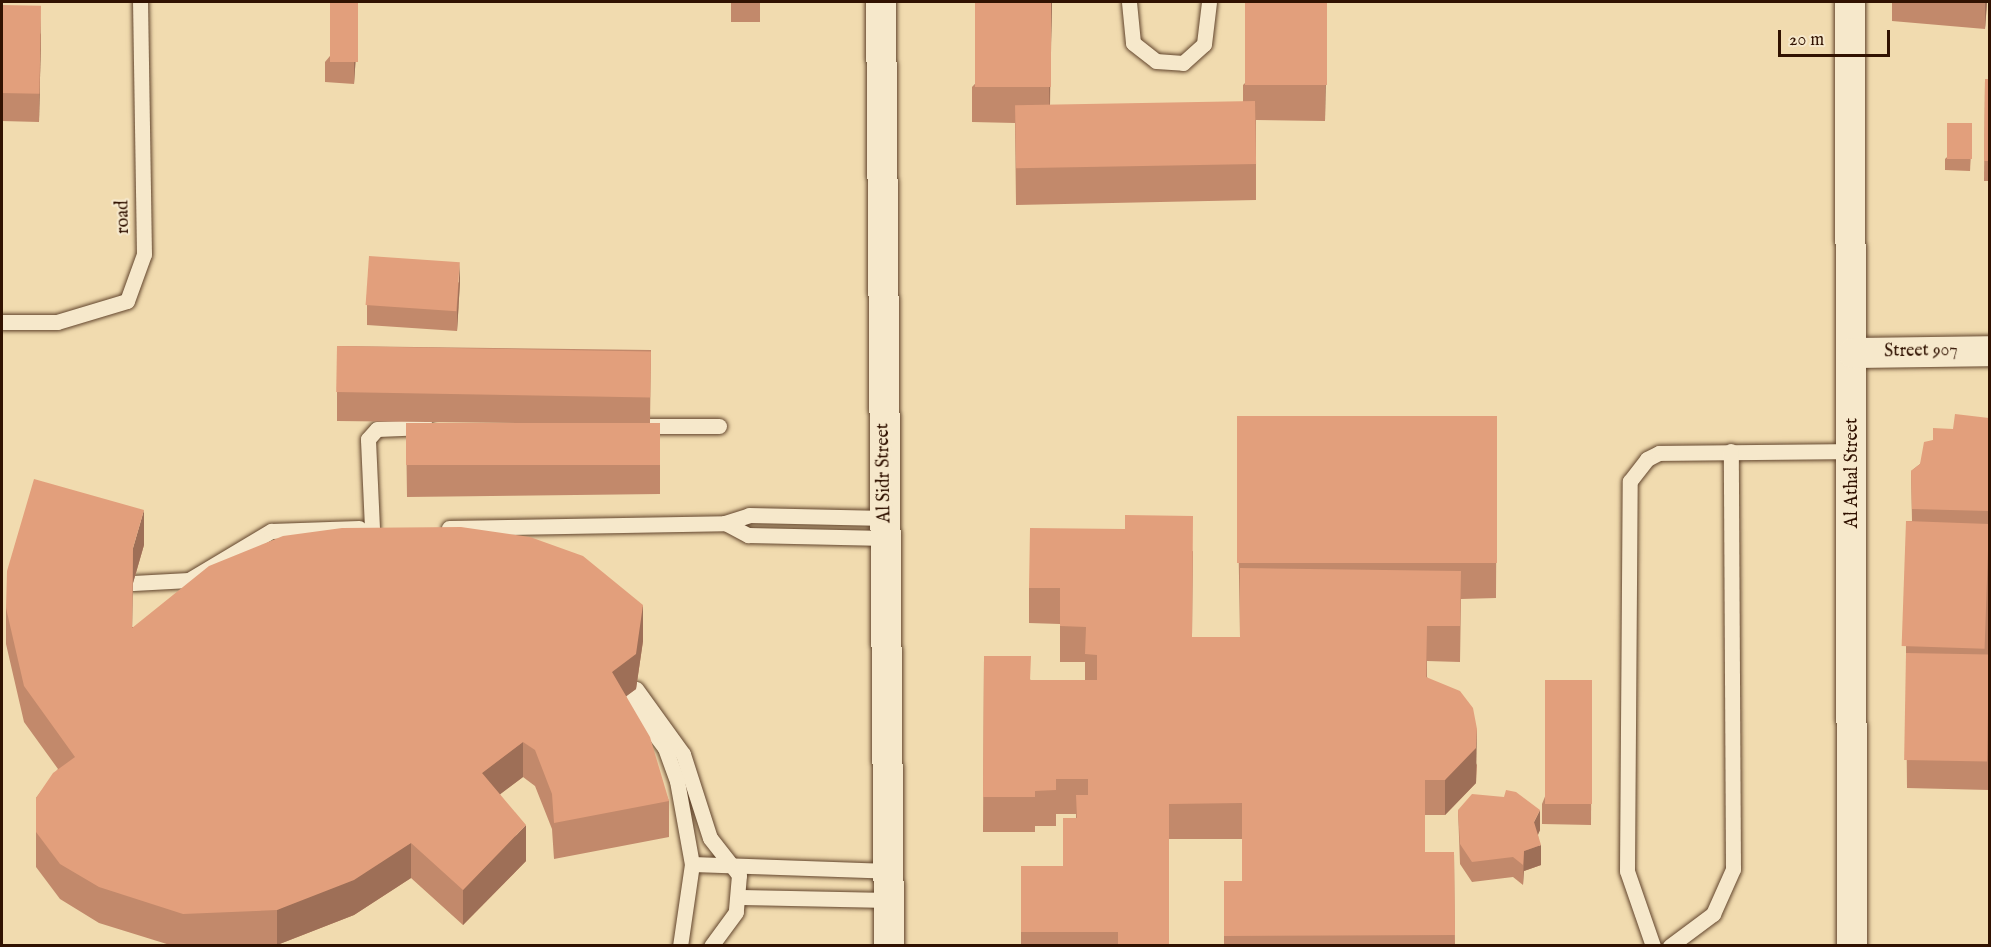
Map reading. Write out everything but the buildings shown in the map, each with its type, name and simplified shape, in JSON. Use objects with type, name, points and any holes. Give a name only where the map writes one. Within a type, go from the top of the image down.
[{"type":"street","name":"Al Sidr Street","points":[[881,2],[889,945]]},
{"type":"street","name":"Al Athal Street","points":[[1850,2],[1853,352],[1852,945]]},
{"type":"street","name":"Street 907","points":[[1853,352],[1989,351]]},
{"type":"lane","name":"road","points":[[2,322],[57,322],[127,301],[144,254],[140,2]]},
{"type":"lane","points":[[1129,2],[1133,43],[1156,61],[1183,63],[1204,44],[1209,2]]},
{"type":"lane","points":[[624,426],[719,426]]},
{"type":"lane","points":[[372,528],[371,434],[385,427],[445,427]]},
{"type":"lane","points":[[1653,945],[1627,871],[1628,495],[1636,468],[1659,453],[1853,451]]},
{"type":"lane","points":[[1670,945],[1713,914],[1733,869],[1731,452]]},
{"type":"lane","points":[[428,528],[725,523],[749,515],[886,528]]},
{"type":"lane","points":[[133,583],[189,580],[271,531],[395,528]]},
{"type":"lane","points":[[680,945],[692,864],[670,757],[631,693],[683,754],[710,838],[734,866],[741,897],[711,945]]},
{"type":"lane","points":[[692,864],[889,871]]},
{"type":"lane","points":[[741,897],[889,900]]}]
